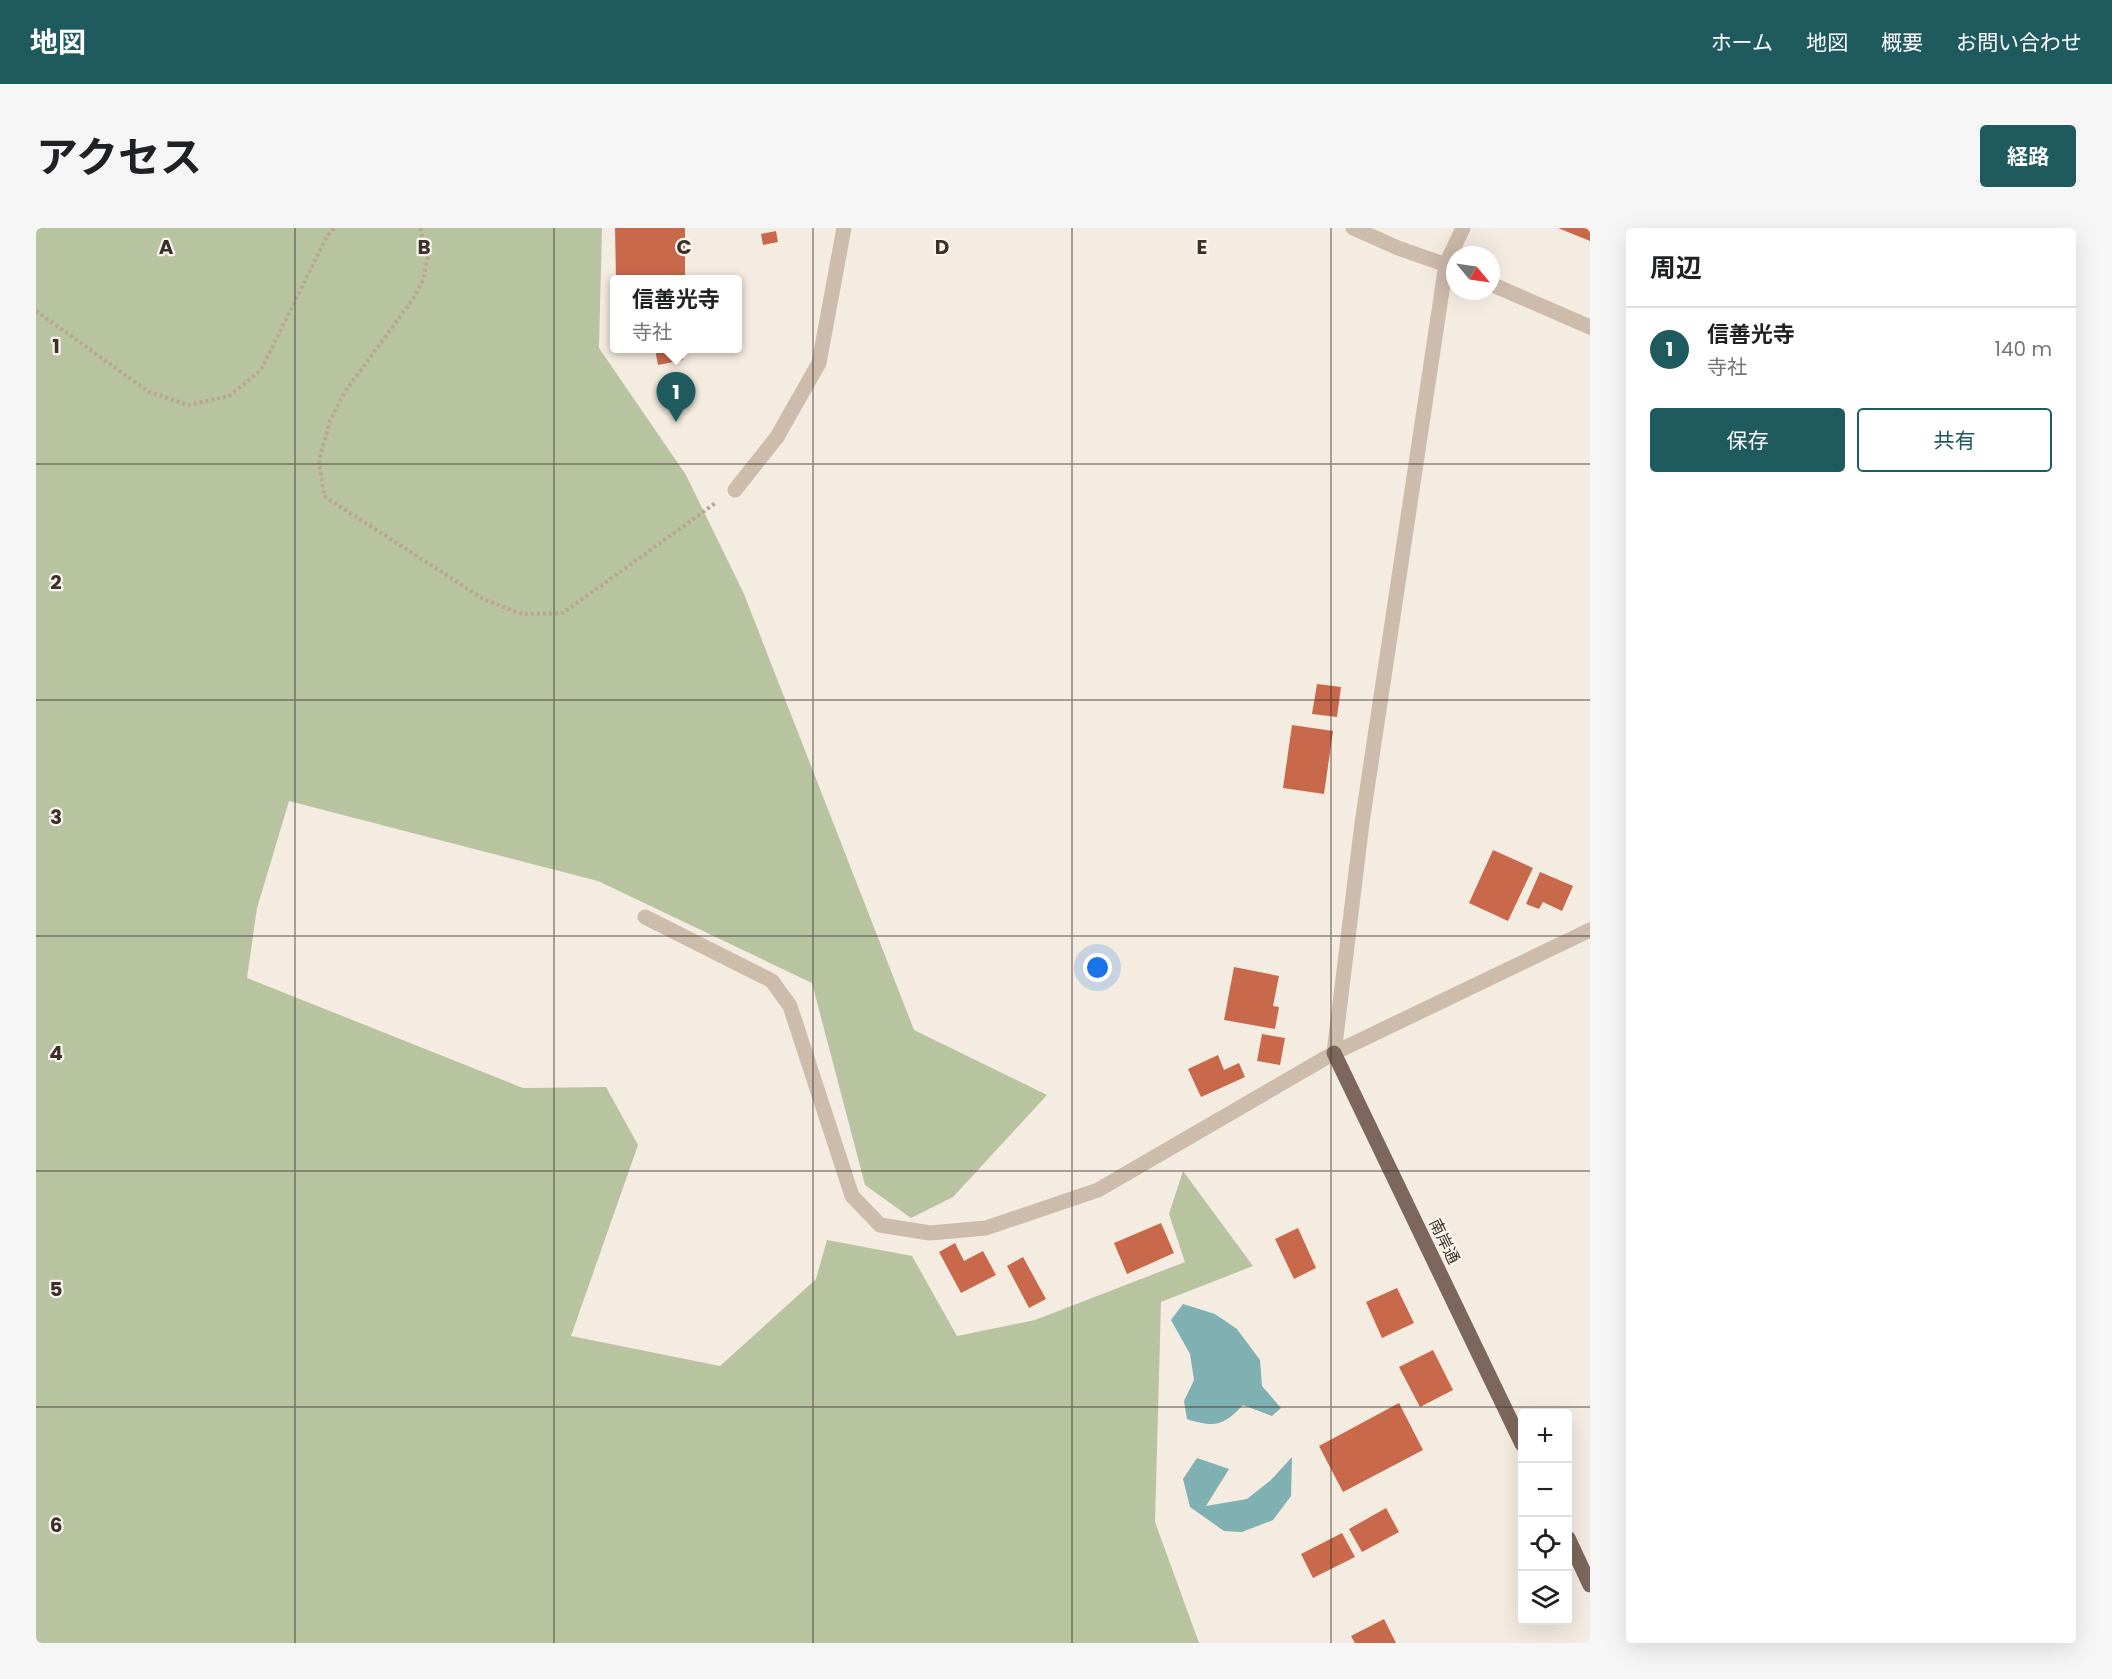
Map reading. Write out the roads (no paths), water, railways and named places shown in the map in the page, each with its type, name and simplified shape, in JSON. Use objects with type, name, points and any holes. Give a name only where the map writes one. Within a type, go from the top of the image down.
[{"type":"main road","name":"南岸通","points":[[1334,1053],[1518,1436]]},
{"type":"main road","points":[[1572,1547],[1590,1585]]},
{"type":"street","points":[[735,490],[777,437],[819,363],[844,228]]},
{"type":"street","points":[[1353,228],[1398,248],[1446,264]]},
{"type":"street","points":[[1457,246],[1463,228]]},
{"type":"street","points":[[1500,288],[1590,327]]},
{"type":"street","points":[[1334,1053],[1364,811],[1446,297]]},
{"type":"street","points":[[645,917],[772,981],[794,1016],[852,1196],[880,1225],[930,1233],[986,1228],[1098,1190],[1334,1053],[1590,930]]},
{"type":"water","points":[[1183,1304],[1215,1314],[1237,1329],[1260,1360],[1262,1386],[1281,1408],[1272,1416],[1243,1405],[1230,1417],[1218,1423],[1205,1424],[1187,1419],[1184,1401],[1194,1380],[1190,1354],[1171,1320]]},
{"type":"water","points":[[1292,1457],[1291,1496],[1273,1520],[1242,1532],[1224,1531],[1190,1507],[1183,1479],[1197,1458],[1229,1469],[1206,1506],[1247,1499],[1271,1480]]},
{"type":"place","name":"信善光寺","points":[[676,422]]}]
